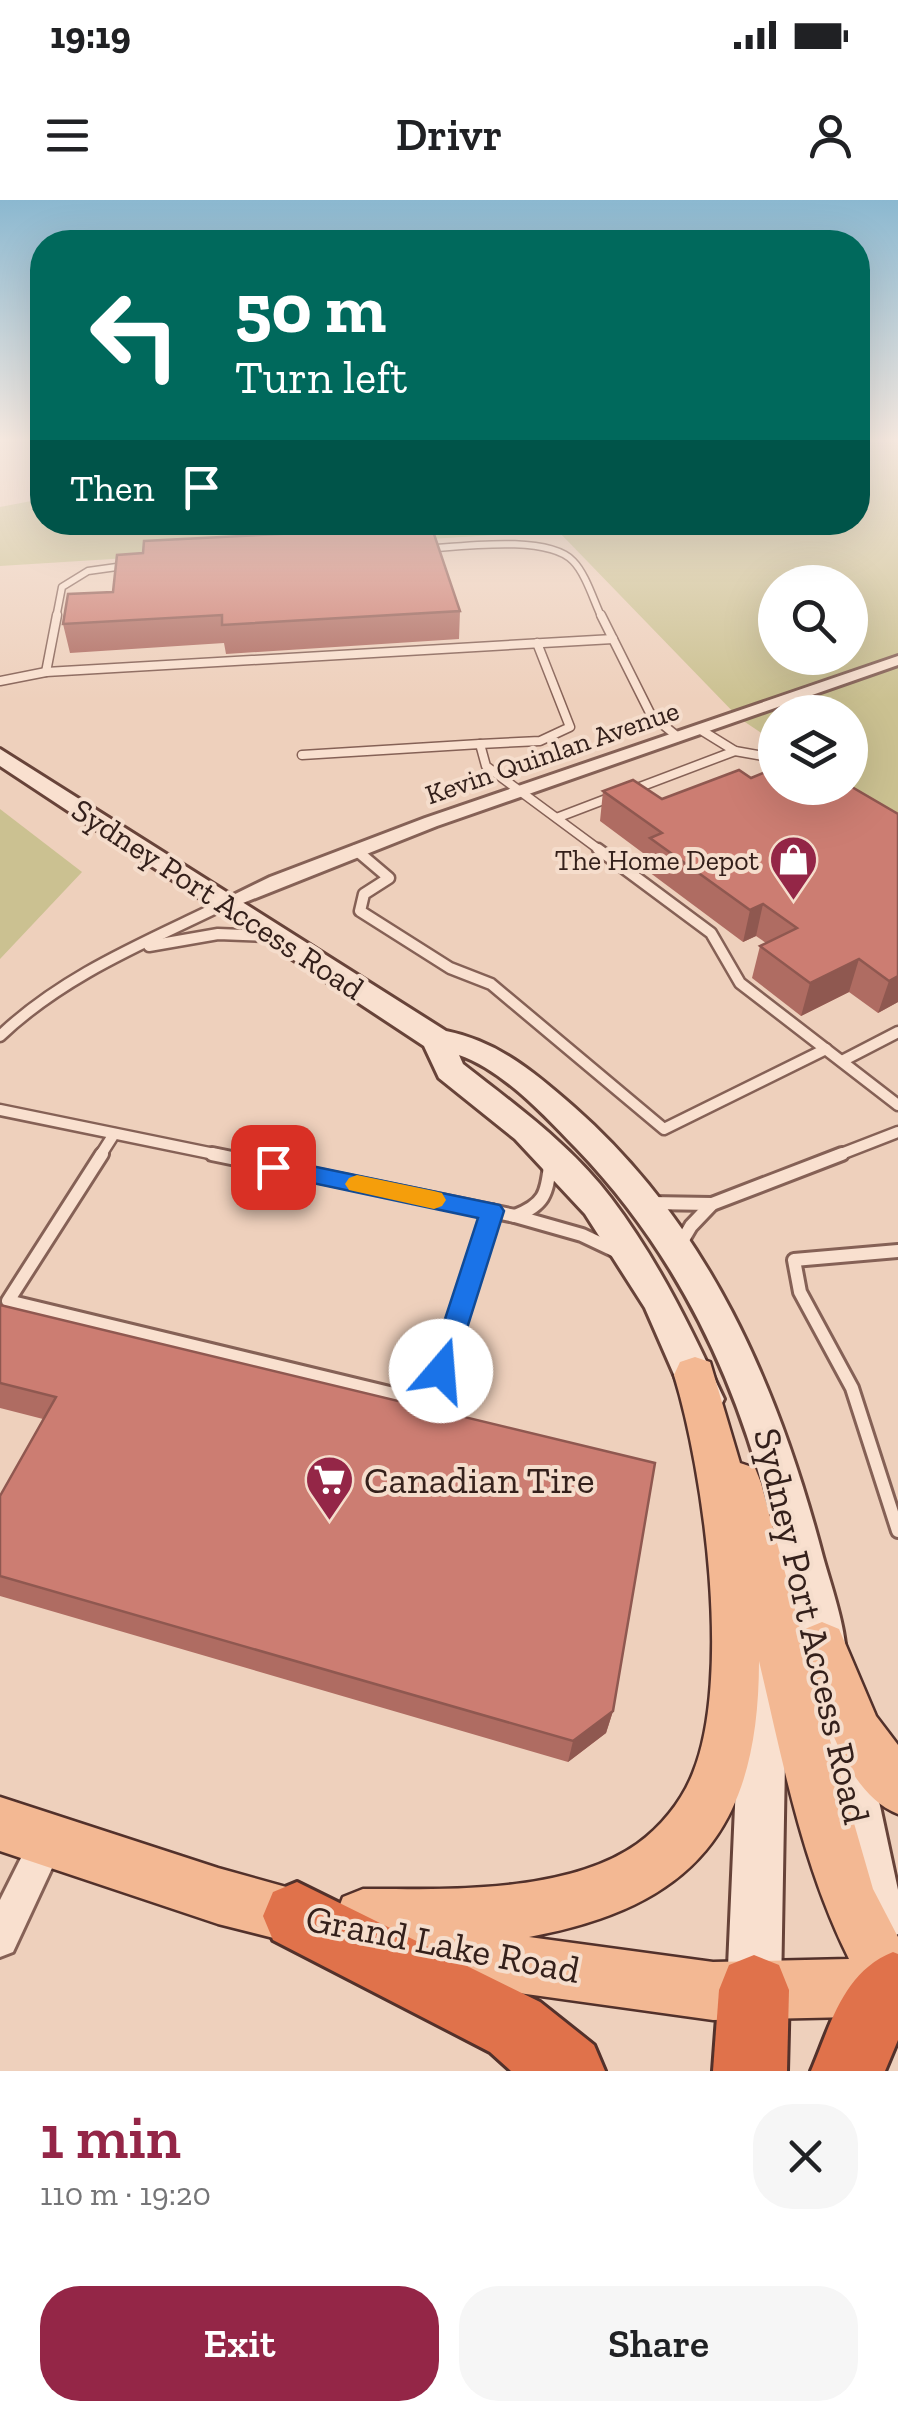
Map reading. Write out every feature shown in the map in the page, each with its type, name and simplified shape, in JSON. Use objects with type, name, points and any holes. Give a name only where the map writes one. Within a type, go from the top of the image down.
[{"type":"highway","points":[[297,1916],[515,2027],[568,2071]]},
{"type":"highway","points":[[750,2071],[754,1990]]},
{"type":"highway","points":[[848,2071],[876,2010],[896,1996]]},
{"type":"main road","name":"Sydney Port Access Road","points":[[0,756],[437,1040],[480,1051],[554,1108],[617,1168],[645,1202],[720,1317],[760,1408],[791,1512],[822,1646],[896,1996]]},
{"type":"main road","name":"Sydney Port Access Road","points":[[437,1040],[450,1070],[550,1152],[597,1205],[640,1266],[695,1375],[734,1484],[756,1636],[761,1761],[754,1990]]},
{"type":"main road","points":[[297,1916],[459,1918],[568,1904],[618,1887],[659,1861],[692,1829],[714,1790],[726,1748],[734,1662],[730,1539],[721,1467],[695,1375]]},
{"type":"main road","points":[[695,1375],[718,1424],[745,1501],[820,1808],[843,1882],[896,1996]]},
{"type":"main road","points":[[822,1646],[858,1734],[898,1788]]},
{"type":"main road","name":"Grand Lake Road","points":[[24,1832],[218,1896],[475,1958],[713,1991],[896,1996]]},
{"type":"street","name":"Kevin Quinlan Avenue","points":[[226,903],[266,883],[518,790],[898,660]]},
{"type":"street","points":[[0,1939],[24,1832]]},
{"type":"lane","points":[[416,550],[524,546],[560,552],[573,560],[651,715],[678,737]]},
{"type":"lane","points":[[46,672],[62,587],[88,571],[141,564]]},
{"type":"lane","points":[[0,681],[46,672],[613,640]]},
{"type":"lane","points":[[302,754],[562,735],[570,727],[537,643]]},
{"type":"lane","points":[[701,730],[735,751],[758,755]]},
{"type":"lane","points":[[480,744],[486,766],[711,933],[740,983],[898,1105]]},
{"type":"lane","points":[[559,817],[735,751]]},
{"type":"lane","points":[[356,850],[389,878],[364,894],[360,911],[450,968],[492,984],[664,1129],[826,1049]]},
{"type":"lane","points":[[0,1036],[18,1016],[53,991],[226,903]]},
{"type":"lane","points":[[135,949],[218,934],[278,937]]},
{"type":"lane","points":[[842,1061],[898,1032]]},
{"type":"lane","points":[[0,1110],[515,1216],[582,1235],[640,1266]]},
{"type":"lane","points":[[645,1202],[712,1204],[898,1132]]},
{"type":"lane","points":[[114,1134],[4,1304],[431,1403],[492,1211]]},
{"type":"lane","points":[[515,1216],[534,1209],[548,1196],[552,1182],[550,1152]]},
{"type":"lane","points":[[678,1248],[690,1226],[712,1204]]},
{"type":"lane","points":[[898,1250],[794,1260],[800,1292],[852,1388],[898,1531]]},
{"type":"shaded area","points":[[0,525],[30,525],[30,535],[494,535],[0,566]]},
{"type":"shaded area","points":[[870,525],[898,525],[898,824],[868,802],[868,695],[758,695],[758,731],[739,718],[562,535],[870,535]]},
{"type":"shaded area","points":[[0,809],[82,872],[0,959]]},
{"type":"building","points":[[261,535],[434,535],[460,611],[222,625],[222,615],[63,624],[68,594],[113,592],[117,555],[143,553],[144,541]]},
{"type":"building","name":"The Home Depot","points":[[739,770],[751,778],[758,775],[758,805],[868,805],[868,796],[898,814],[898,976],[889,981],[859,959],[810,983],[760,946],[797,928],[763,904],[750,910],[650,838],[662,833],[603,791],[633,780],[662,799]]},
{"type":"building","name":"Canadian Tire","points":[[0,1305],[655,1463],[613,1711],[573,1741],[0,1576],[0,1496],[56,1397],[0,1383]]},
{"type":"slow traffic","points":[[357,1184],[434,1200]]},
{"type":"place","name":"The Home Depot","points":[[794,902]]},
{"type":"place","name":"Canadian Tire","points":[[329,1522]]},
{"type":"route","points":[[273,1167],[492,1211],[441,1371]]}]
